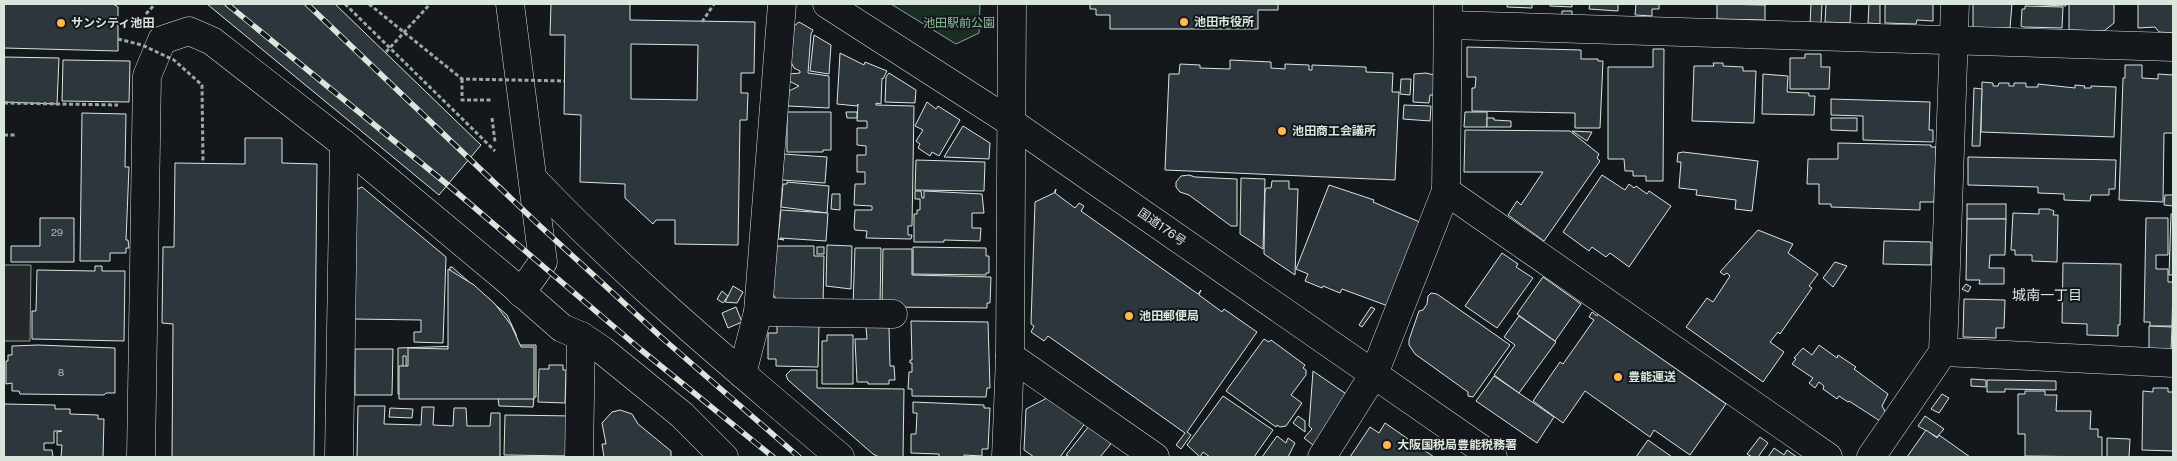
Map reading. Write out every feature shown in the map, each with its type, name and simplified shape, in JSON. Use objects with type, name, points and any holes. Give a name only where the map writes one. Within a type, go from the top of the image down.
[{"type":"main road","points":[[510,4],[543,262],[521,293]]},
{"type":"main road","points":[[742,374],[758,312],[782,4]]},
{"type":"main road","name":"国道176号","points":[[826,4],[1012,123],[1493,457]]},
{"type":"main road","points":[[1006,457],[1010,356],[1012,4]]},
{"type":"main road","points":[[1871,457],[1943,352],[1955,4]]},
{"type":"main road","points":[[1322,457],[1374,374],[1446,191],[1448,15],[1954,39],[2173,47]]},
{"type":"main road","points":[[141,457],[147,76],[162,40],[189,31],[212,40],[344,144],[562,328],[581,336],[602,350],[682,415],[724,457]]},
{"type":"main road","points":[[339,457],[344,144]]},
{"type":"main road","points":[[533,179],[577,226],[742,374],[840,457]]},
{"type":"main road","points":[[1446,191],[1828,457]]},
{"type":"main road","points":[[758,312],[893,314]]},
{"type":"main road","points":[[579,457],[581,336]]},
{"type":"main road","points":[[1943,352],[2173,363]]},
{"type":"main road","points":[[1010,356],[1155,457]]},
{"type":"path","points":[[143,18],[155,4]]},
{"type":"path","points":[[345,4],[495,150]]},
{"type":"path","points":[[370,4],[462,78],[564,81]]},
{"type":"path","points":[[386,52],[430,4]]},
{"type":"path","points":[[702,22],[714,4]]},
{"type":"path","points":[[134,45],[137,36]]},
{"type":"path","points":[[118,39],[142,45],[174,60],[202,85],[203,163]]},
{"type":"path","points":[[462,78],[462,100],[491,100],[495,142]]},
{"type":"path","points":[[4,103],[122,105]]},
{"type":"path","points":[[4,135],[16,135]]},
{"type":"green space","name":"池田駅前公園","points":[[891,4],[980,4],[979,33],[956,44]]},
{"type":"shaded area","points":[[4,265],[31,265],[30,341],[4,341]]},
{"type":"building","name":"サンシティ池田","points":[[4,4],[113,4],[118,7],[118,51],[4,48]]},
{"type":"building","points":[[207,4],[335,4],[481,145],[439,195]]},
{"type":"building","points":[[551,4],[630,4],[630,20],[755,22],[754,73],[741,73],[741,93],[748,93],[747,120],[740,120],[738,245],[675,244],[675,220],[656,220],[653,224],[625,198],[625,184],[580,182],[581,115],[564,114],[565,35],[550,35]],"holes":[[[631,44],[698,45],[697,100],[631,99]]]},
{"type":"building","name":"池田市役所","points":[[1090,4],[1278,4],[1278,10],[1258,10],[1258,29],[1110,29],[1110,15],[1096,15],[1096,9],[1090,9]]},
{"type":"building","points":[[1507,4],[1532,4],[1532,8],[1507,7]]},
{"type":"building","points":[[1550,4],[1572,4],[1572,7],[1550,6]]},
{"type":"building","points":[[1590,4],[1618,4],[1618,11],[1589,9]]},
{"type":"building","points":[[1636,4],[1659,4],[1659,9],[1652,9],[1652,16],[1635,15]]},
{"type":"building","points":[[1717,4],[1765,5],[1765,20],[1717,19]]},
{"type":"building","points":[[1811,4],[1822,4],[1821,24],[1810,24]]},
{"type":"building","points":[[1826,4],[1851,4],[1850,23],[1825,22]]},
{"type":"building","points":[[1869,4],[1880,4],[1880,24],[1868,23]]},
{"type":"building","points":[[1885,4],[1933,4],[1933,21],[1917,20],[1916,24],[1885,23]]},
{"type":"building","points":[[1973,4],[2012,4],[2010,28],[1973,28]]},
{"type":"building","points":[[2021,4],[2066,4],[2066,6]]},
{"type":"building","points":[[2069,4],[2114,4],[2114,23],[2104,31],[2069,30]]},
{"type":"building","points":[[2138,4],[2173,4],[2173,33],[2159,32],[2155,27],[2138,28]]},
{"type":"building","points":[[2025,6],[2063,7],[2062,28],[2021,26],[2022,9],[2025,9]]},
{"type":"building","points":[[1562,11],[1572,11],[1572,16],[1562,15]]},
{"type":"building","points":[[799,22],[813,30],[811,34],[808,73],[829,76],[829,108],[788,106],[789,91],[799,86],[789,81],[789,74],[800,73],[791,62],[794,26]]},
{"type":"building","points":[[814,35],[831,45],[829,74],[810,71]]},
{"type":"building","points":[[1467,47],[1581,50],[1581,59],[1598,59],[1598,61],[1603,61],[1600,128],[1575,128],[1575,113],[1472,111],[1472,88],[1475,88],[1476,77],[1467,77]]},
{"type":"building","points":[[1653,49],[1664,49],[1663,181],[1646,181],[1646,176],[1633,176],[1633,171],[1625,171],[1624,159],[1608,159],[1608,67],[1653,67]]},
{"type":"building","points":[[840,53],[864,65],[865,62],[887,71],[882,78],[881,104],[876,103],[876,105],[914,106],[912,226],[908,226],[908,235],[912,235],[911,239],[866,238],[867,231],[855,230],[855,210],[872,210],[872,206],[854,205],[855,184],[865,184],[865,172],[857,172],[857,155],[866,155],[866,146],[857,145],[857,128],[867,128],[867,121],[857,121],[858,104],[857,106],[837,104]]},
{"type":"building","points":[[1805,54],[1821,54],[1821,67],[1830,67],[1829,89],[1790,89],[1790,58],[1805,58]]},
{"type":"building","points":[[4,57],[59,58],[57,104],[4,102]]},
{"type":"building","points":[[63,60],[130,61],[129,102],[62,101]]},
{"type":"building","name":"池田商工会議所","points":[[1230,60],[1271,62],[1271,68],[1285,69],[1285,64],[1309,65],[1309,70],[1312,70],[1312,65],[1366,67],[1366,72],[1393,73],[1392,92],[1399,92],[1395,180],[1165,170],[1169,74],[1179,74],[1180,64],[1200,65],[1200,68],[1230,69]]},
{"type":"building","points":[[1713,63],[1723,63],[1723,66],[1743,67],[1743,71],[1756,71],[1754,123],[1692,121],[1694,66],[1714,66]]},
{"type":"building","points":[[2125,65],[2142,65],[2142,78],[2158,79],[2158,74],[2173,75],[2173,133],[2164,133],[2163,202],[2119,200]]},
{"type":"building","points":[[889,73],[916,90],[915,103],[885,102],[886,77]]},
{"type":"building","points":[[1426,73],[1434,75],[1435,95],[1430,95],[1429,103],[1413,102],[1414,74]]},
{"type":"building","points":[[1763,74],[1788,76],[1787,92],[1809,93],[1809,96],[1815,96],[1814,115],[1762,114]]},
{"type":"building","points":[[1401,79],[1411,79],[1410,95],[1400,94]]},
{"type":"building","points":[[1982,82],[1993,83],[1993,86],[1998,86],[1999,83],[2009,83],[2009,86],[2014,86],[2014,83],[2026,83],[2026,87],[2038,87],[2038,84],[2075,88],[2075,85],[2085,86],[2084,88],[2091,88],[2091,86],[2116,87],[2114,137],[1981,132]]},
{"type":"building","points":[[1974,88],[1982,89],[1980,146],[1972,146]]},
{"type":"building","points":[[1831,99],[1930,102],[1929,130],[1933,130],[1933,142],[1863,140],[1863,116],[1831,115]]},
{"type":"building","points":[[927,102],[936,109],[938,106],[960,120],[939,156],[932,152],[930,156],[918,148],[920,144],[916,141],[923,130],[915,126]]},
{"type":"building","points":[[1404,105],[1431,106],[1430,121],[1403,119]]},
{"type":"building","points":[[787,112],[831,112],[831,150],[823,150],[823,152],[787,152]]},
{"type":"building","points":[[846,112],[857,112],[857,118],[847,118]]},
{"type":"building","points":[[1465,112],[1487,112],[1487,127],[1464,127]]},
{"type":"building","points":[[82,113],[126,114],[125,167],[129,167],[126,240],[128,240],[129,248],[126,248],[126,253],[110,253],[110,261],[80,261]]},
{"type":"building","points":[[1487,118],[1511,121],[1511,127],[1487,127]]},
{"type":"building","points":[[1831,118],[1857,118],[1857,131],[1831,130]]},
{"type":"building","points":[[963,126],[990,143],[989,159],[944,157]]},
{"type":"building","points":[[1465,130],[1570,131],[1599,154],[1597,158],[1600,161],[1544,241],[1508,215],[1517,201],[1521,205],[1543,172],[1464,172]]},
{"type":"building","points":[[1572,131],[1592,132],[1587,141]]},
{"type":"building","points":[[245,138],[282,138],[282,163],[317,164],[314,457],[172,457],[173,324],[162,323],[163,247],[174,247],[175,163],[245,164]]},
{"type":"building","points":[[1838,143],[1931,145],[1931,147],[1936,147],[1934,202],[1920,202],[1920,210],[1831,207],[1831,204],[1819,204],[1819,184],[1807,184],[1808,159],[1838,159]]},
{"type":"building","points":[[1678,153],[1758,161],[1752,211],[1735,209],[1736,200],[1696,195],[1697,190],[1679,188],[1681,162],[1677,162]]},
{"type":"building","points":[[784,154],[827,157],[825,183],[782,180]]},
{"type":"building","points":[[1968,157],[2116,160],[2115,189],[2109,189],[2109,195],[2091,195],[2090,201],[2064,200],[2064,194],[2038,193],[2038,187],[1968,185]]},
{"type":"building","points":[[916,160],[985,162],[984,191],[915,190]]},
{"type":"building","points":[[1602,175],[1625,190],[1629,184],[1634,188],[1636,186],[1647,194],[1649,191],[1671,206],[1629,267],[1610,253],[1606,257],[1592,247],[1589,251],[1563,232]]},
{"type":"building","points":[[1181,176],[1237,179],[1237,226],[1231,226],[1189,195],[1180,192],[1176,187],[1176,182]]},
{"type":"building","points":[[1241,178],[1265,179],[1263,249],[1240,234]]},
{"type":"building","points":[[1272,181],[1289,181],[1289,189],[1298,189],[1295,275],[1264,254],[1265,192],[1266,188],[1271,188]]},
{"type":"building","points":[[787,182],[829,186],[827,213],[781,207],[783,184],[787,184]]},
{"type":"building","points":[[1329,185],[1374,200],[1373,202],[1422,223],[1388,306],[1342,289],[1340,293],[1323,286],[1322,288],[1305,281],[1308,274],[1296,269]]},
{"type":"building","points":[[362,187],[446,257],[443,343],[414,342],[414,332],[421,332],[421,320],[354,319],[355,190]]},
{"type":"building","points":[[1056,189],[1055,193],[1075,208],[1079,203],[1084,206],[1081,211],[1198,294],[1201,290],[1199,295],[1222,312],[1224,309],[1257,332],[1187,432],[1191,435],[1181,449],[1176,445],[1185,433],[1048,336],[1044,341],[1031,332],[1034,326],[1031,324],[1035,202],[1054,193]]},
{"type":"building","points":[[915,191],[921,191],[922,198],[924,198],[924,191],[982,194],[984,213],[972,213],[972,228],[981,228],[980,241],[944,240],[944,242],[914,242],[914,214],[917,214],[917,210],[920,210],[920,199],[915,199]]},
{"type":"building","points":[[832,194],[840,194],[840,210],[831,209]]},
{"type":"building","points":[[2165,195],[2173,195],[2173,206],[2164,205]]},
{"type":"building","points":[[1967,204],[2006,204],[2006,219],[1967,219]]},
{"type":"building","points":[[2039,209],[2049,209],[2054,211],[2053,215],[2058,215],[2057,262],[2032,261],[2032,255],[2015,255],[2015,250],[2011,250],[2013,213],[2039,214]]},
{"type":"building","points":[[781,210],[828,213],[826,241],[778,239]]},
{"type":"building","points":[[2171,214],[2173,214],[2173,275],[2169,275]]},
{"type":"building","points":[[40,218],[74,218],[74,262],[11,262],[11,246],[40,246]]},
{"type":"building","points":[[2146,218],[2168,218],[2168,255],[2156,255],[2156,269],[2168,269],[2168,282],[2173,282],[2172,326],[2150,326],[2150,322],[2144,322]]},
{"type":"building","points":[[1967,219],[2006,219],[2005,255],[1990,255],[1989,268],[2004,268],[2004,284],[1979,284],[1980,280],[1966,280]]},
{"type":"building","points":[[1758,230],[1793,244],[1788,253],[1818,274],[1809,286],[1812,288],[1780,334],[1778,332],[1770,342],[1784,352],[1763,382],[1686,327],[1707,298],[1713,302],[1730,276],[1727,273],[1724,275],[1720,272]]},
{"type":"building","points":[[1884,241],[1931,242],[1931,265],[1883,264]]},
{"type":"building","points":[[827,245],[852,246],[851,289],[826,286]]},
{"type":"building","points":[[777,246],[814,246],[814,256],[824,256],[823,306],[778,301],[772,293]]},
{"type":"building","points":[[817,247],[824,247],[824,254],[817,254]]},
{"type":"building","points":[[913,247],[986,248],[986,256],[989,256],[989,273],[986,273],[986,275],[913,274]]},
{"type":"building","points":[[855,248],[881,248],[880,306],[853,306]]},
{"type":"building","points":[[883,249],[912,249],[912,275],[991,277],[990,303],[987,303],[987,308],[882,307]]},
{"type":"building","points":[[1502,253],[1518,264],[1516,267],[1533,278],[1497,328],[1465,306]]},
{"type":"building","points":[[1835,262],[1847,266],[1833,287],[1823,278]]},
{"type":"building","points":[[2063,263],[2121,264],[2120,325],[2118,325],[2118,336],[2087,335],[2087,324],[2062,323]]},
{"type":"building","points":[[95,266],[102,266],[102,271],[125,271],[124,341],[32,339],[32,311],[36,311],[37,270],[95,271]]},
{"type":"building","points":[[450,267],[452,267],[507,315],[516,334],[518,345],[536,345],[536,397],[534,397],[533,407],[499,406],[498,397],[398,394],[398,348],[459,346],[459,340],[449,339]],"holes":[[[403,356],[406,356],[406,367],[403,367]]]},
{"type":"building","points":[[448,269],[474,285],[495,304],[511,325],[521,347],[534,347],[534,399],[399,399],[399,366],[408,366],[408,348],[448,349]]},
{"type":"building","points":[[1543,277],[1581,304],[1555,341],[1517,314]]},
{"type":"building","points":[[1966,284],[1971,287],[1968,292],[1962,289]]},
{"type":"building","points":[[733,286],[743,292],[737,303],[725,302]]},
{"type":"building","points":[[722,291],[728,296],[723,303],[717,299]]},
{"type":"building","points":[[1431,293],[1437,294],[1510,345],[1473,397],[1468,396],[1468,392],[1415,354],[1409,345],[1419,311],[1423,310],[1427,304],[1428,296]]},
{"type":"building","points":[[1964,299],[2005,300],[2004,328],[1996,328],[1996,338],[1963,337]]},
{"type":"building","points":[[736,307],[742,322],[728,328],[722,313]]},
{"type":"building","points":[[1371,307],[1375,309],[1362,327],[1359,325]]},
{"type":"building","name":"豊能運送","points":[[1592,312],[1597,316],[1598,314],[1726,404],[1690,455],[1654,430],[1650,437],[1585,391],[1563,423],[1533,401],[1560,362],[1563,364],[1594,320],[1589,317]]},
{"type":"building","points":[[1519,316],[1556,342],[1519,393],[1494,375],[1515,345],[1504,337]]},
{"type":"building","points":[[911,321],[988,322],[990,388],[987,388],[986,397],[912,396],[912,389],[908,389],[909,372],[912,372],[912,363],[910,363],[910,360],[912,360]]},
{"type":"building","points":[[777,325],[819,326],[818,367],[776,366],[776,359],[768,359],[768,333],[777,333]]},
{"type":"building","points":[[2149,326],[2172,327],[2171,351],[2149,351]]},
{"type":"building","points":[[866,327],[889,327],[890,366],[894,366],[895,380],[889,380],[889,384],[857,382],[855,339],[867,339]]},
{"type":"building","points":[[827,335],[853,335],[853,384],[822,384],[822,341],[827,341]]},
{"type":"building","points":[[1264,339],[1269,342],[1271,340],[1305,365],[1303,368],[1306,370],[1306,375],[1291,395],[1302,403],[1286,426],[1280,427],[1277,425],[1276,427],[1226,391]]},
{"type":"building","points":[[38,345],[115,348],[115,393],[106,393],[104,395],[20,394],[19,391],[12,391],[12,383],[6,384],[6,361],[8,361],[8,355],[12,355],[12,346]]},
{"type":"building","points":[[1819,345],[1837,358],[1838,355],[1856,367],[1854,369],[1888,394],[1882,406],[1886,413],[1880,421],[1849,401],[1839,396],[1837,399],[1823,389],[1824,386],[1819,382],[1815,388],[1809,383],[1813,378],[1792,364],[1796,359],[1794,358],[1803,348],[1812,355]]},
{"type":"building","points":[[355,349],[393,349],[392,395],[355,395]]},
{"type":"building","points":[[549,365],[563,365],[563,370],[566,370],[565,403],[538,402],[539,369],[549,369]]},
{"type":"building","points":[[791,370],[817,370],[817,388],[904,389],[903,457],[879,457],[873,454],[788,380],[786,375]]},
{"type":"building","points":[[1313,371],[1352,398],[1318,449],[1304,438],[1312,429],[1309,426]]},
{"type":"building","points":[[1494,376],[1554,417],[1537,443],[1476,401]]},
{"type":"building","points":[[1971,379],[1986,380],[1986,387],[1971,386]]},
{"type":"building","points":[[1987,380],[2056,381],[2056,390],[2005,389],[2005,392],[1987,392]]},
{"type":"building","points":[[2153,388],[2168,388],[2168,392],[2173,392],[2173,451],[2142,450],[2143,391],[2153,392]]},
{"type":"building","points":[[2025,391],[2045,391],[2045,395],[2057,395],[2056,411],[2091,411],[2090,429],[2098,429],[2098,437],[2102,437],[2102,457],[2025,456],[2025,434],[2018,434],[2018,394],[2025,394]]},
{"type":"building","points":[[1942,394],[1949,398],[1939,413],[1931,409]]},
{"type":"building","points":[[1223,396],[1273,430],[1254,457],[1210,457],[1203,452],[1200,457],[1187,445]]},
{"type":"building","points":[[1049,397],[1086,422],[1060,457],[1034,457],[1024,450],[1026,409]]},
{"type":"building","points":[[913,402],[984,405],[984,408],[990,408],[988,449],[982,449],[982,456],[964,455],[964,457],[939,457],[939,454],[911,453],[911,434],[916,434],[917,413],[913,413]]},
{"type":"building","points":[[4,404],[55,405],[55,409],[70,409],[70,414],[98,415],[98,419],[104,419],[103,457],[61,457],[62,445],[57,445],[57,432],[62,431],[54,431],[54,443],[44,443],[44,450],[52,450],[53,457],[4,457]]},
{"type":"building","points":[[358,406],[385,406],[384,424],[421,425],[422,407],[434,407],[433,425],[453,426],[454,408],[466,408],[467,426],[490,426],[491,413],[500,413],[500,457],[357,457]]},
{"type":"building","points":[[390,408],[413,409],[412,418],[389,417]]},
{"type":"building","points":[[620,410],[632,414],[638,424],[671,451],[671,457],[604,457],[602,444],[606,444],[602,423],[612,412]]},
{"type":"building","points":[[505,415],[574,416],[573,456],[504,455]]},
{"type":"building","points":[[1298,416],[1305,421],[1305,432],[1293,423]]},
{"type":"building","points":[[1925,416],[1944,429],[1937,437],[1918,426]]},
{"type":"building","name":"大阪国税局豊能税務署","points":[[1385,423],[1434,457],[1350,457],[1370,427],[1379,433]]},
{"type":"building","points":[[1089,426],[1111,441],[1110,445],[1100,457],[1070,457],[1066,455]]},
{"type":"building","points":[[1926,430],[1937,438],[1939,435],[1970,457],[1907,457]]},
{"type":"building","points":[[1277,436],[1286,443],[1288,438],[1295,443],[1288,457],[1262,457]]},
{"type":"building","points":[[1760,437],[1768,443],[1758,457],[1752,457],[1747,454]]},
{"type":"building","points":[[2107,438],[2130,439],[2129,457],[2107,457]]},
{"type":"building","points":[[1648,440],[1672,457],[1636,457]]},
{"type":"building","points":[[1774,448],[1784,455],[1787,450],[1797,457],[1768,457]]},
{"type":"railway","points":[[227,4],[448,185],[640,349],[773,457]]},
{"type":"railway","points":[[307,4],[540,226],[661,337],[799,457]]},
{"type":"place","name":"池田市役所","points":[[1184,22]]},
{"type":"place","name":"サンシティ池田","points":[[61,23]]},
{"type":"place","name":"池田商工会議所","points":[[1282,131]]},
{"type":"place","name":"池田郵便局","points":[[1129,316]]},
{"type":"place","name":"豊能運送","points":[[1618,377]]},
{"type":"place","name":"大阪国税局豊能税務署","points":[[1387,445]]},
{"type":"district","name":"城南一丁目","points":[[2047,295]]}]
